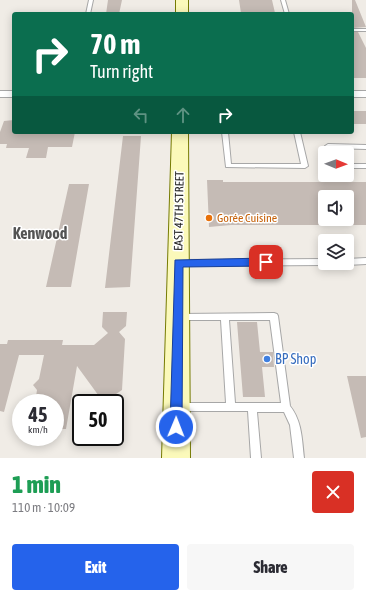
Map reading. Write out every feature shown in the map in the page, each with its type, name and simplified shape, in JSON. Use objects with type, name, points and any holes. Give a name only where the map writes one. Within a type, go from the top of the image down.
[{"type":"main road","points":[[182,0],[182,12]]},
{"type":"main road","name":"EAST 47TH STREET","points":[[176,458],[180,134]]},
{"type":"street","points":[[0,94],[12,94]]},
{"type":"street","points":[[354,94],[366,94]]},
{"type":"lane","points":[[88,12],[91,0]]},
{"type":"lane","points":[[283,0],[286,12]]},
{"type":"lane","points":[[354,30],[366,30]]},
{"type":"lane","points":[[225,134],[228,166],[305,166],[297,134]]},
{"type":"lane","points":[[354,147],[366,147]]},
{"type":"lane","points":[[354,166],[366,166]]},
{"type":"lane","points":[[354,262],[366,261]]},
{"type":"lane","points":[[178,263],[318,262]]},
{"type":"lane","points":[[177,317],[274,316],[286,408],[291,413],[294,421],[299,458]]},
{"type":"lane","points":[[225,317],[231,407]]},
{"type":"lane","points":[[176,407],[286,408]]},
{"type":"lane","points":[[252,407],[256,458]]},
{"type":"building","points":[[108,0],[122,0],[119,12],[106,12]]},
{"type":"building","points":[[239,0],[272,0],[275,12],[241,12]]},
{"type":"building","points":[[352,0],[355,0],[366,27],[354,28],[354,12],[352,12]]},
{"type":"building","points":[[354,32],[358,32],[366,48],[366,78],[354,78]]},
{"type":"building","points":[[354,111],[366,111],[366,124],[354,124]]},
{"type":"building","points":[[12,120],[12,134],[75,134],[72,147],[48,147],[46,158],[26,158],[29,148],[6,148],[7,144],[0,144],[0,132],[4,121]]},
{"type":"building","points":[[123,136],[141,136],[130,287],[105,288]]},
{"type":"building","points":[[207,180],[223,180],[223,182],[366,182],[366,225],[354,225],[354,190],[318,190],[318,225],[231,225],[209,227]]},
{"type":"building","points":[[69,184],[89,184],[71,287],[46,287]]},
{"type":"building","points":[[103,312],[127,312],[126,326],[119,332],[125,339],[122,390],[116,394],[97,394],[77,366],[66,429],[64,429],[64,394],[36,394],[37,390],[33,385],[39,379],[44,355],[19,355],[4,412],[0,411],[0,344],[7,344],[8,340],[63,340],[62,345],[94,345],[108,333],[102,327]]},
{"type":"building","points":[[237,322],[257,322],[260,352],[273,352],[274,367],[262,367],[265,397],[243,397]]},
{"type":"building","points":[[347,376],[366,376],[366,437],[361,438]]},
{"type":"place","name":"Gorée Cuisine","points":[[209,218]]},
{"type":"place","name":"BP Shop","points":[[267,359]]},
{"type":"district","name":"Kenwood","points":[[40,233]]},
{"type":"route","points":[[176,427],[178,263],[266,262]]}]
